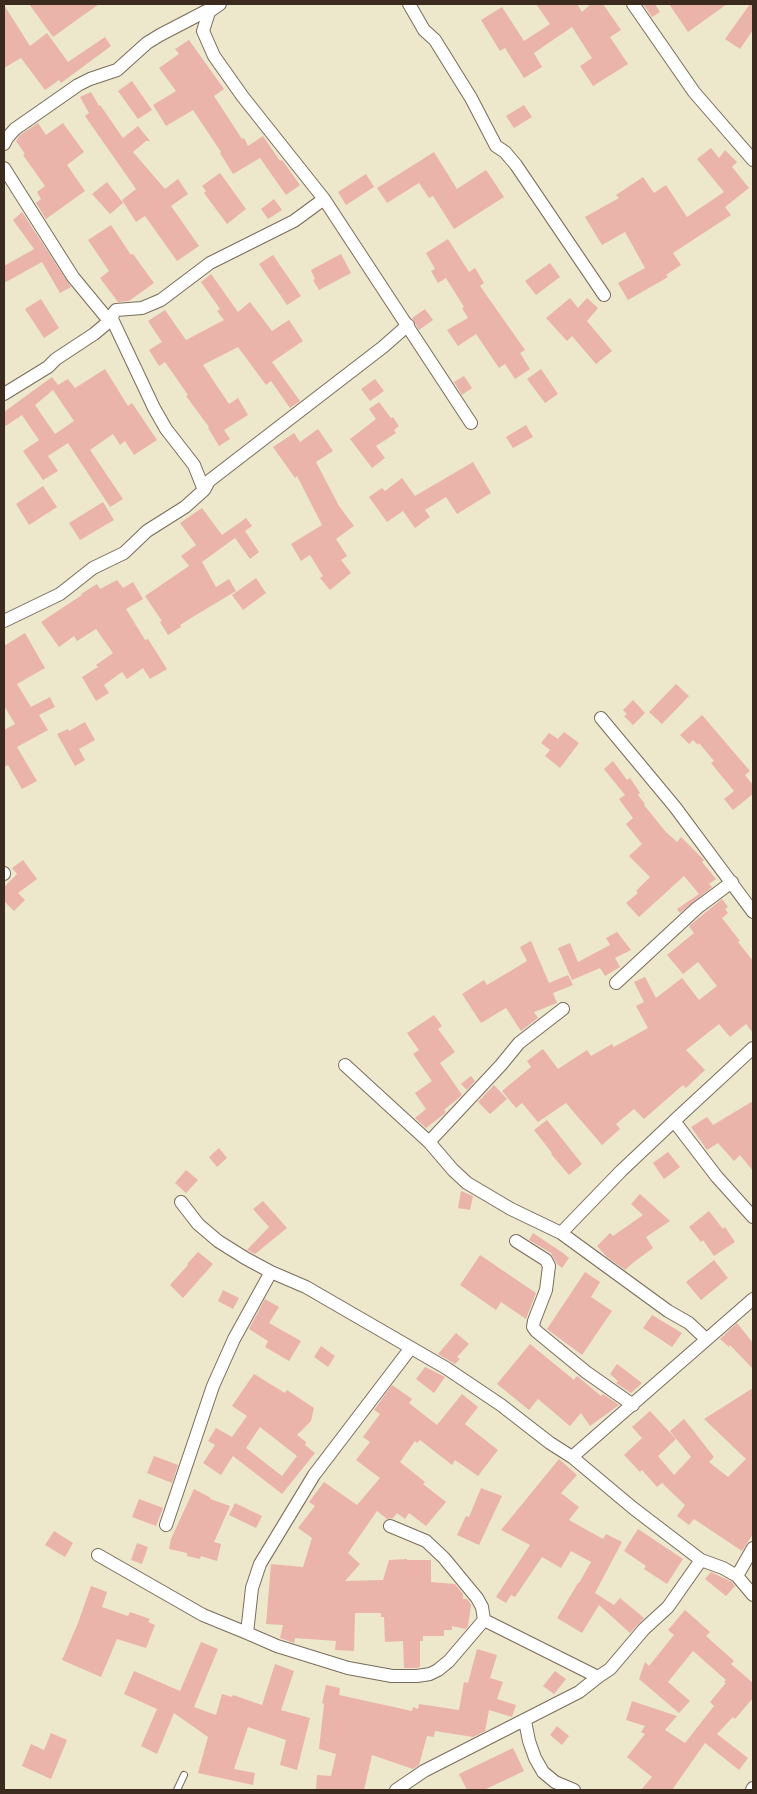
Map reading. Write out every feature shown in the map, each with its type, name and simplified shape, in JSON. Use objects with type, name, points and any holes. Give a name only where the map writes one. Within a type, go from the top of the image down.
[{"type":"street","points":[[409,4],[424,30],[435,40],[471,98],[496,146],[505,152],[516,165],[604,295]]},
{"type":"street","points":[[633,4],[694,92],[753,160]]},
{"type":"street","points":[[4,144],[15,129],[78,85],[117,70],[147,43],[215,6]]},
{"type":"street","points":[[215,6],[203,31],[214,56],[243,97],[324,199],[472,423]]},
{"type":"street","points":[[4,168],[73,277],[110,317],[154,408],[166,429],[194,464],[204,490]]},
{"type":"street","points":[[4,394],[48,367],[56,359],[94,334],[116,310],[142,308],[161,300],[210,263],[294,221],[324,199]]},
{"type":"street","points":[[4,621],[60,594],[94,568],[124,553],[147,531],[185,507],[204,490],[209,481],[383,347],[408,325]]},
{"type":"street","points":[[601,718],[675,807],[753,912]]},
{"type":"street","points":[[616,983],[697,908],[732,882]]},
{"type":"street","points":[[429,1142],[519,1043],[563,1010]]},
{"type":"street","points":[[561,1233],[621,1171],[753,1048]]},
{"type":"street","points":[[345,1065],[429,1142],[467,1183],[511,1209],[561,1233],[689,1323],[706,1339]]},
{"type":"street","points":[[674,1121],[717,1177],[753,1216]]},
{"type":"street","points":[[181,1202],[198,1224],[218,1241],[244,1258],[306,1287],[410,1349],[446,1368],[501,1405],[550,1443],[572,1457],[633,1508],[701,1560],[723,1568],[737,1576],[753,1595]]},
{"type":"street","points":[[516,1241],[546,1260],[549,1266],[546,1290],[534,1321],[533,1327],[536,1332],[586,1372],[633,1405]]},
{"type":"street","points":[[166,1525],[214,1386],[234,1339],[271,1272]]},
{"type":"street","points":[[572,1457],[753,1299]]},
{"type":"street","points":[[246,1633],[252,1588],[260,1564],[314,1475],[410,1349]]},
{"type":"street","points":[[98,1555],[203,1615],[277,1646],[348,1668],[392,1676],[430,1674],[444,1666],[484,1620],[482,1607],[477,1598],[444,1558],[426,1541],[390,1526]]},
{"type":"street","points":[[737,1576],[753,1548]]},
{"type":"street","points":[[396,1790],[424,1771],[526,1721],[579,1692],[610,1669],[644,1629],[668,1607],[701,1560]]},
{"type":"street","points":[[484,1620],[598,1677]]},
{"type":"street","points":[[526,1721],[529,1741],[535,1758],[543,1772],[556,1782],[574,1790]]},
{"type":"lane","points":[[177,1790],[184,1775]]},
{"type":"building","points":[[29,4],[99,4],[53,37]]},
{"type":"building","points":[[536,4],[577,4],[582,12],[591,4],[603,4],[621,30],[610,37],[628,64],[593,86],[580,66],[592,58],[572,27],[534,53],[542,67],[524,78],[505,48],[500,51],[481,20],[502,7],[524,41],[550,24]]},
{"type":"building","points":[[643,4],[655,4],[660,12],[652,17]]},
{"type":"building","points":[[669,4],[727,4],[688,32]]},
{"type":"building","points":[[750,4],[753,4],[753,30],[740,49],[725,39]]},
{"type":"building","points":[[4,5],[30,46],[47,33],[68,62],[105,37],[111,46],[61,83],[59,80],[45,90],[21,58],[4,68]]},
{"type":"building","points":[[189,40],[224,89],[214,96],[242,139],[244,138],[248,146],[263,136],[300,185],[286,195],[260,158],[233,174],[193,110],[166,126],[153,105],[176,91],[159,68],[179,54],[175,49]]},
{"type":"building","points":[[132,81],[152,110],[138,119],[118,91]]},
{"type":"building","points":[[91,92],[123,138],[138,126],[150,141],[146,141],[133,152],[165,189],[178,179],[188,194],[171,206],[199,246],[177,261],[145,216],[136,222],[122,200],[136,189],[85,116],[89,113],[80,97]]},
{"type":"building","points":[[524,105],[532,117],[514,128],[506,116]]},
{"type":"building","points":[[38,123],[46,135],[63,123],[84,152],[67,165],[85,191],[46,219],[36,203],[41,199],[37,192],[45,186],[23,155],[25,154],[16,141],[20,135]]},
{"type":"building","points":[[711,148],[719,158],[725,150],[737,162],[732,167],[749,188],[725,207],[731,215],[673,253],[681,265],[666,275],[668,277],[628,300],[618,283],[645,268],[625,232],[602,245],[585,217],[619,198],[616,195],[643,177],[654,193],[666,185],[687,217],[724,192],[697,159]]},
{"type":"building","points":[[434,152],[457,189],[486,170],[504,197],[454,229],[433,196],[429,198],[419,183],[387,203],[377,188]]},
{"type":"building","points":[[220,173],[246,209],[227,224],[204,193],[206,191],[202,186]]},
{"type":"building","points":[[366,174],[374,187],[346,205],[338,192]]},
{"type":"building","points":[[107,182],[123,203],[110,214],[92,194]]},
{"type":"building","points":[[274,199],[282,210],[268,219],[261,209]]},
{"type":"building","points":[[22,212],[71,287],[60,293],[42,262],[4,283],[4,266],[34,249],[13,220]]},
{"type":"building","points":[[111,225],[131,255],[133,254],[154,283],[129,301],[118,302],[100,278],[109,271],[88,240]]},
{"type":"building","points":[[448,239],[469,272],[475,268],[484,283],[480,286],[525,350],[520,353],[530,369],[515,379],[505,364],[499,368],[476,334],[458,346],[447,330],[468,318],[462,308],[464,307],[446,278],[438,283],[431,271],[435,269],[426,253]]},
{"type":"building","points":[[341,254],[351,273],[319,290],[313,280],[315,279],[311,270]]},
{"type":"building","points":[[273,255],[301,296],[287,305],[259,264]]},
{"type":"building","points":[[550,263],[560,277],[536,295],[525,281]]},
{"type":"building","points":[[211,274],[238,312],[250,302],[272,331],[289,320],[303,341],[272,362],[300,401],[290,408],[271,381],[266,385],[238,347],[203,365],[229,404],[238,398],[248,415],[224,430],[230,439],[219,446],[209,427],[186,396],[188,395],[165,362],[159,366],[149,350],[162,342],[148,321],[165,310],[186,340],[224,320],[217,311],[220,309],[201,282]]},
{"type":"building","points":[[570,298],[578,308],[587,298],[598,308],[587,321],[612,351],[596,364],[572,336],[567,341],[546,318]]},
{"type":"building","points":[[41,299],[59,328],[44,338],[25,309]]},
{"type":"building","points":[[425,309],[433,320],[419,330],[412,318]]},
{"type":"building","points":[[105,369],[128,406],[132,403],[157,440],[134,455],[125,441],[120,445],[113,434],[90,450],[123,499],[110,507],[68,443],[48,456],[58,471],[43,480],[23,451],[39,440],[22,415],[4,427],[4,412],[52,377],[58,385],[68,379],[75,388]],"holes":[[[53,390],[74,421],[55,434],[35,405]]]},
{"type":"building","points":[[541,369],[558,394],[545,403],[527,379]]},
{"type":"building","points":[[464,376],[472,388],[462,395],[454,382]]},
{"type":"building","points":[[375,379],[384,391],[370,401],[361,389]]},
{"type":"building","points":[[379,402],[399,426],[394,430],[396,433],[376,446],[385,458],[372,468],[350,439],[376,419],[369,409]]},
{"type":"building","points":[[526,425],[533,437],[513,448],[506,437]]},
{"type":"building","points":[[318,429],[333,451],[316,462],[339,506],[354,526],[336,539],[347,556],[341,560],[351,573],[330,590],[320,578],[323,576],[310,555],[301,561],[291,544],[322,525],[297,476],[295,478],[273,447],[294,433],[300,442]]},
{"type":"building","points":[[473,462],[491,493],[457,514],[446,497],[425,510],[430,517],[415,528],[403,511],[387,522],[369,497],[382,488],[385,491],[402,478],[415,496]]},
{"type":"building","points":[[43,486],[57,507],[29,525],[16,504]]},
{"type":"building","points":[[103,502],[114,520],[80,540],[69,523]]},
{"type":"building","points":[[202,508],[222,535],[246,518],[252,526],[245,531],[259,552],[250,559],[235,538],[202,562],[216,587],[229,579],[236,591],[180,625],[181,627],[168,635],[160,622],[162,621],[145,596],[189,566],[181,556],[196,545],[180,523]]},
{"type":"building","points":[[256,578],[266,593],[243,610],[232,595]]},
{"type":"building","points":[[117,580],[123,588],[133,582],[143,599],[126,609],[145,640],[148,639],[167,669],[150,679],[143,668],[127,679],[122,672],[104,685],[109,693],[96,701],[82,677],[98,667],[96,665],[113,653],[96,629],[77,641],[74,636],[59,647],[41,622],[97,584],[100,589]]},
{"type":"building","points":[[25,633],[45,668],[17,684],[31,707],[50,697],[55,707],[39,715],[48,730],[17,747],[37,781],[22,789],[8,765],[4,767],[4,730],[15,724],[4,706],[4,646]]},
{"type":"building","points":[[676,684],[689,696],[662,724],[649,712]]},
{"type":"building","points":[[633,700],[645,713],[633,725],[624,716],[627,714],[623,710]]},
{"type":"building","points":[[702,715],[750,771],[745,775],[753,785],[753,794],[733,810],[724,799],[734,791],[711,763],[714,761],[699,743],[698,745],[693,740],[689,744],[680,735]]},
{"type":"building","points":[[85,722],[95,740],[79,749],[85,760],[75,766],[57,734],[68,729],[69,731]]},
{"type":"building","points":[[564,732],[579,743],[560,768],[545,756],[550,750],[541,743],[549,733],[558,739]]},
{"type":"building","points":[[613,761],[627,780],[630,778],[640,793],[638,795],[644,805],[665,831],[677,842],[681,837],[704,860],[702,862],[716,879],[709,884],[712,887],[680,913],[677,909],[699,894],[684,876],[639,917],[626,903],[638,893],[636,891],[650,877],[629,856],[642,844],[626,824],[633,818],[619,799],[625,795],[604,769]]},
{"type":"building","points":[[23,860],[37,879],[18,893],[25,900],[14,911],[4,901],[4,887],[17,874],[12,868]]},
{"type":"building","points":[[722,899],[728,907],[725,909],[728,913],[722,918],[753,961],[753,1033],[746,1024],[730,1037],[719,1024],[686,1050],[705,1070],[686,1088],[683,1085],[644,1119],[634,1109],[616,1124],[620,1129],[602,1145],[566,1103],[538,1122],[522,1103],[516,1108],[502,1091],[531,1067],[527,1061],[543,1049],[558,1069],[587,1050],[591,1056],[612,1044],[614,1047],[648,1028],[636,1006],[644,1002],[634,982],[645,977],[656,998],[682,978],[699,1000],[717,986],[698,962],[683,974],[667,955],[694,933],[689,926]]},
{"type":"building","points":[[617,932],[631,950],[615,958],[620,967],[605,976],[600,968],[572,980],[558,948],[570,943],[578,962],[610,945],[606,938]]},
{"type":"building","points":[[531,941],[549,983],[568,975],[573,985],[553,993],[557,1003],[534,1012],[538,1018],[521,1031],[506,1008],[481,1023],[462,994],[484,980],[487,985],[527,961],[520,947]]},
{"type":"building","points":[[434,1015],[442,1026],[438,1029],[455,1052],[440,1063],[462,1095],[444,1110],[446,1112],[444,1114],[426,1128],[415,1118],[426,1109],[415,1093],[432,1081],[413,1054],[419,1050],[407,1033]]},
{"type":"building","points":[[471,1076],[475,1081],[467,1090],[461,1084]]},
{"type":"building","points":[[494,1085],[507,1099],[490,1114],[478,1102]]},
{"type":"building","points":[[753,1101],[753,1171],[740,1155],[734,1161],[718,1143],[707,1150],[691,1127],[707,1117],[713,1125]]},
{"type":"building","points":[[547,1120],[582,1164],[569,1175],[534,1130]]},
{"type":"building","points":[[219,1148],[227,1158],[217,1167],[209,1157]]},
{"type":"building","points":[[668,1152],[680,1167],[664,1179],[653,1163]]},
{"type":"building","points":[[186,1170],[198,1180],[186,1193],[175,1183]]},
{"type":"building","points":[[461,1191],[473,1196],[470,1210],[458,1208]]},
{"type":"building","points":[[640,1194],[670,1221],[646,1237],[653,1248],[625,1270],[607,1257],[597,1246],[610,1233],[613,1236],[643,1215],[631,1204]]},
{"type":"building","points":[[263,1201],[287,1228],[255,1254],[247,1250],[269,1227],[253,1209]]},
{"type":"building","points":[[709,1211],[723,1229],[725,1227],[735,1242],[714,1256],[703,1240],[701,1242],[689,1227]]},
{"type":"building","points":[[533,1233],[569,1258],[562,1268],[557,1264],[551,1253],[529,1240]]},
{"type":"building","points":[[198,1252],[213,1264],[183,1298],[170,1285]]},
{"type":"building","points":[[480,1255],[536,1293],[526,1319],[501,1302],[496,1310],[460,1285]]},
{"type":"building","points":[[714,1260],[728,1278],[701,1300],[686,1282]]},
{"type":"building","points":[[585,1272],[600,1282],[591,1297],[612,1311],[582,1355],[547,1329]]},
{"type":"building","points":[[223,1290],[239,1298],[233,1309],[218,1301]]},
{"type":"building","points":[[265,1299],[279,1307],[269,1323],[301,1341],[289,1361],[265,1347],[268,1341],[249,1329]]},
{"type":"building","points":[[652,1315],[682,1333],[672,1347],[643,1328]]},
{"type":"building","points":[[737,1323],[753,1343],[753,1369],[730,1345],[729,1347],[720,1339]]},
{"type":"building","points":[[456,1333],[469,1344],[457,1357],[460,1359],[455,1364],[438,1354]]},
{"type":"building","points":[[530,1344],[574,1380],[577,1376],[601,1396],[603,1394],[619,1405],[590,1426],[581,1413],[570,1426],[538,1399],[529,1410],[497,1384]]},
{"type":"building","points":[[321,1346],[335,1356],[328,1367],[314,1357]]},
{"type":"building","points":[[617,1364],[642,1383],[631,1393],[616,1383],[618,1381],[610,1374]]},
{"type":"building","points":[[425,1367],[445,1377],[434,1393],[416,1379]]},
{"type":"building","points":[[254,1374],[285,1393],[287,1390],[314,1408],[311,1421],[297,1435],[315,1453],[282,1494],[233,1456],[221,1475],[203,1463],[215,1445],[208,1441],[216,1428],[232,1437],[247,1416],[232,1406]],"holes":[[[260,1427],[297,1456],[282,1476],[246,1448]]]},
{"type":"building","points":[[392,1385],[412,1399],[409,1403],[437,1425],[462,1394],[478,1407],[465,1424],[498,1450],[478,1476],[455,1460],[452,1465],[420,1440],[417,1443],[415,1441],[400,1462],[425,1482],[423,1484],[446,1502],[426,1526],[409,1513],[405,1519],[397,1513],[393,1518],[387,1519],[377,1511],[348,1553],[360,1564],[345,1581],[383,1580],[389,1560],[431,1560],[431,1582],[455,1584],[463,1594],[463,1599],[467,1599],[470,1603],[468,1626],[466,1629],[452,1626],[452,1630],[444,1630],[444,1636],[423,1636],[423,1641],[420,1641],[420,1667],[416,1668],[404,1668],[403,1641],[385,1642],[384,1617],[381,1617],[381,1613],[355,1613],[354,1651],[335,1650],[336,1641],[295,1638],[294,1643],[280,1638],[283,1625],[266,1624],[271,1564],[303,1567],[312,1538],[298,1528],[315,1506],[309,1502],[324,1482],[357,1505],[380,1478],[356,1460],[370,1442],[363,1437],[380,1414],[374,1410]]},
{"type":"building","points":[[753,1388],[753,1534],[742,1551],[694,1519],[689,1525],[677,1516],[685,1505],[662,1483],[657,1487],[642,1470],[640,1472],[624,1455],[642,1438],[632,1427],[650,1411],[676,1439],[658,1456],[674,1475],[691,1457],[670,1431],[684,1419],[714,1457],[709,1462],[728,1477],[746,1459],[704,1419]]},
{"type":"building","points":[[154,1456],[178,1465],[172,1483],[147,1473]]},
{"type":"building","points":[[559,1459],[577,1475],[561,1493],[579,1507],[569,1520],[603,1539],[606,1534],[622,1542],[595,1593],[614,1605],[620,1598],[644,1618],[630,1633],[599,1605],[582,1633],[557,1618],[591,1562],[571,1551],[561,1568],[542,1557],[515,1597],[511,1595],[506,1603],[496,1597],[530,1545],[501,1530]]},
{"type":"building","points":[[481,1488],[502,1496],[479,1545],[457,1535],[466,1516],[469,1517]]},
{"type":"building","points":[[194,1489],[210,1499],[230,1506],[214,1542],[221,1544],[217,1561],[201,1556],[200,1559],[187,1556],[187,1553],[169,1549],[171,1539]]},
{"type":"building","points":[[139,1499],[163,1508],[156,1526],[132,1517]]},
{"type":"building","points":[[235,1503],[262,1516],[256,1528],[229,1515]]},
{"type":"building","points":[[638,1529],[683,1559],[667,1584],[644,1569],[646,1566],[624,1551]]},
{"type":"building","points":[[54,1531],[73,1543],[65,1557],[45,1545]]},
{"type":"building","points":[[137,1543],[148,1547],[142,1564],[131,1560]]},
{"type":"building","points":[[711,1572],[732,1582],[735,1586],[726,1596],[705,1579]]},
{"type":"building","points":[[91,1586],[107,1592],[102,1607],[128,1616],[130,1612],[150,1619],[148,1622],[155,1625],[146,1648],[117,1639],[101,1677],[62,1660]]},
{"type":"building","points":[[685,1610],[710,1632],[706,1636],[734,1661],[731,1664],[753,1683],[753,1698],[735,1719],[733,1717],[717,1734],[748,1758],[739,1770],[705,1743],[672,1790],[641,1790],[652,1777],[627,1757],[645,1734],[641,1732],[645,1726],[626,1720],[632,1701],[677,1716],[665,1730],[685,1743],[714,1706],[710,1702],[726,1683],[724,1682],[726,1680],[693,1651],[668,1682],[690,1701],[679,1713],[639,1679],[645,1662],[649,1666],[674,1635],[668,1630]]},
{"type":"building","points":[[201,1642],[218,1649],[194,1707],[216,1715],[222,1694],[232,1697],[233,1695],[262,1705],[275,1664],[294,1671],[281,1710],[310,1718],[297,1770],[280,1765],[286,1740],[248,1727],[234,1769],[255,1773],[253,1785],[198,1773],[208,1737],[174,1713],[157,1754],[141,1746],[157,1709],[124,1694],[134,1671],[180,1691]]},
{"type":"building","points":[[477,1649],[497,1655],[490,1678],[503,1682],[497,1699],[516,1705],[512,1717],[489,1710],[485,1731],[473,1737],[435,1731],[434,1737],[427,1736],[419,1765],[413,1769],[372,1755],[364,1790],[316,1790],[317,1775],[331,1776],[336,1754],[319,1749],[324,1704],[322,1703],[326,1685],[340,1688],[339,1695],[412,1711],[413,1707],[418,1709],[419,1704],[459,1710],[464,1682],[468,1683]]},
{"type":"building","points":[[555,1671],[566,1679],[554,1694],[543,1686]]},
{"type":"building","points":[[557,1726],[569,1736],[562,1745],[550,1735]]},
{"type":"building","points":[[51,1733],[67,1740],[51,1779],[22,1766],[31,1744],[44,1750]]},
{"type":"building","points":[[513,1748],[524,1771],[484,1790],[467,1790],[459,1774]]}]
